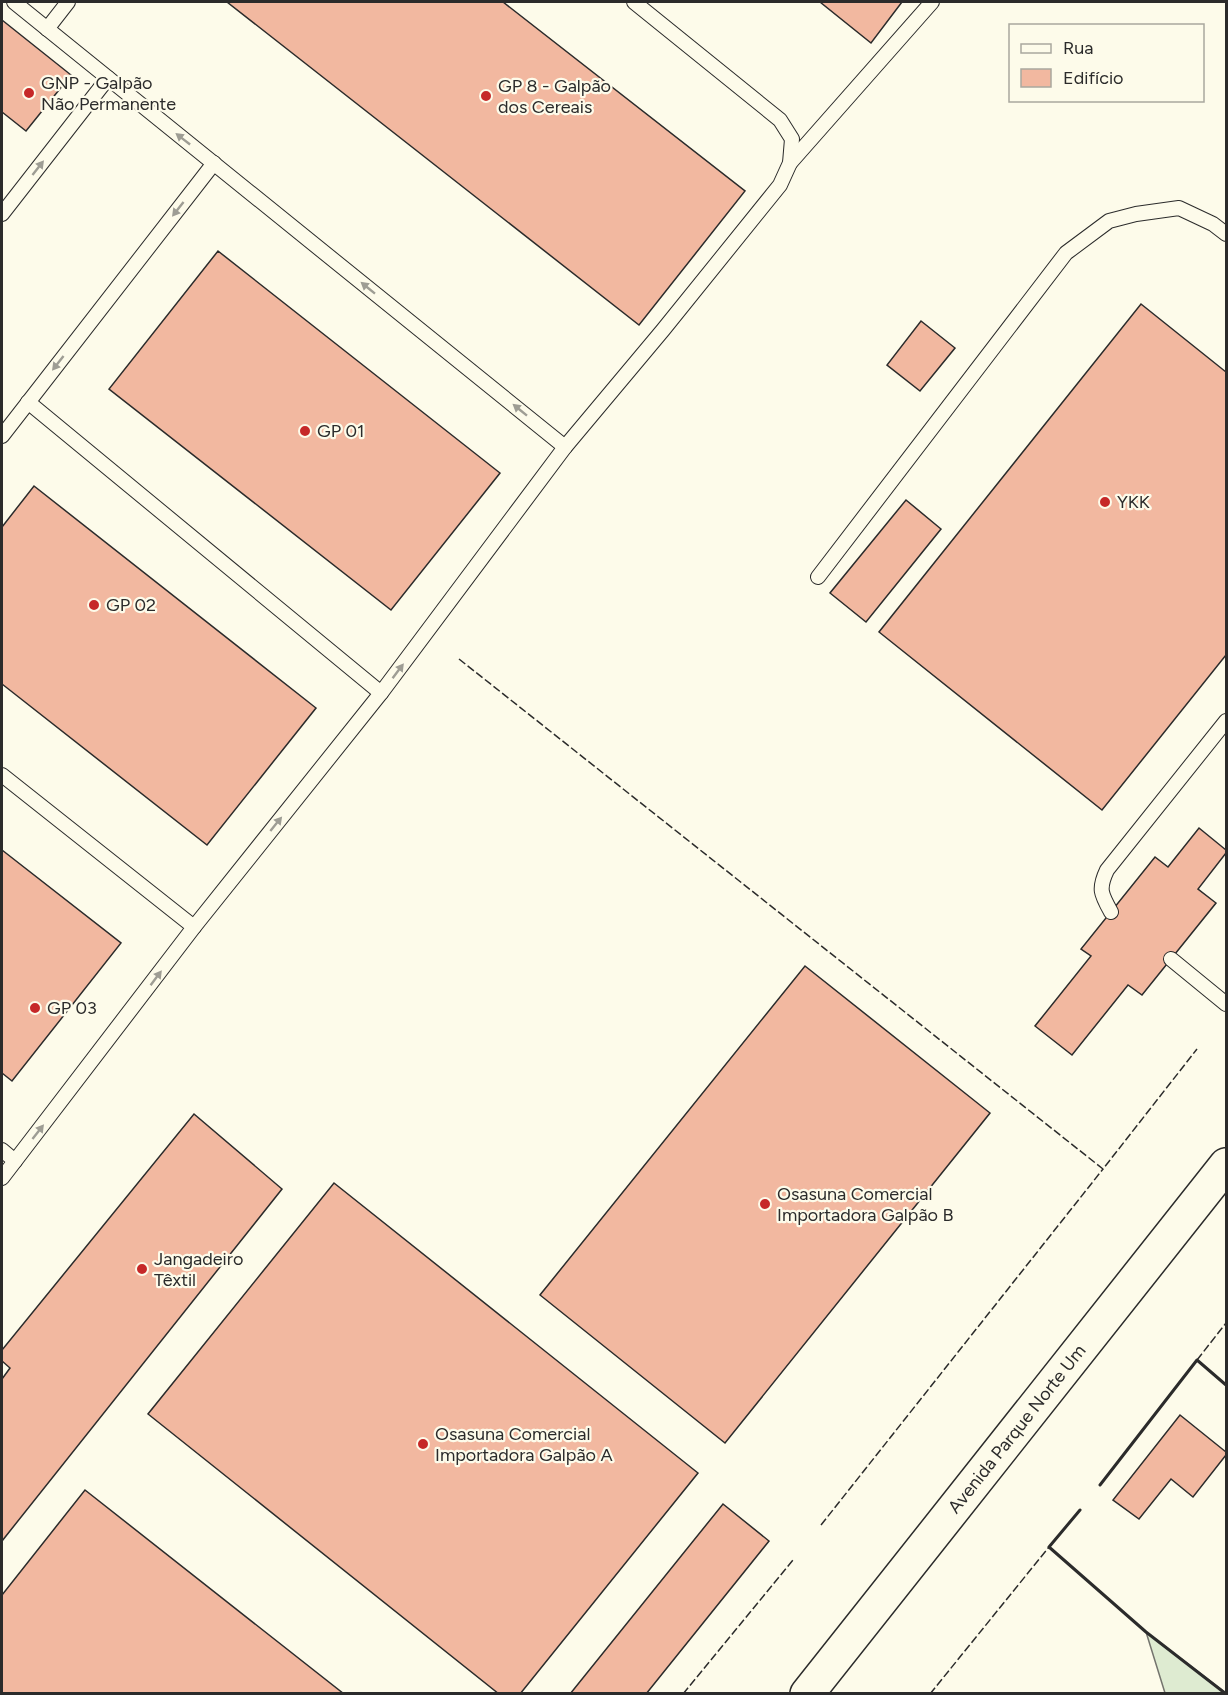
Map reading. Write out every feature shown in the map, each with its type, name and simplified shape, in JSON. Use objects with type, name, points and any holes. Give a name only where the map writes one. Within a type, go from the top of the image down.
[{"type":"street","name":"Avenida Parque Norte Um","points":[[807,1694],[1227,1165]]},
{"type":"lane","points":[[14,2],[565,447]]},
{"type":"lane","points":[[46,29],[68,2]]},
{"type":"lane","points":[[634,2],[780,120],[792,139],[790,163]]},
{"type":"lane","points":[[2,1178],[194,927],[381,693],[565,447],[663,330],[780,184],[790,163],[932,2]]},
{"type":"lane","points":[[2,214],[108,78]]},
{"type":"lane","points":[[2,436],[214,163]]},
{"type":"lane","points":[[818,577],[1066,254],[1109,222],[1136,214],[1179,208],[1213,224],[1227,234]]},
{"type":"lane","points":[[28,402],[381,693]]},
{"type":"lane","points":[[1111,912],[1101,893],[1101,882],[1107,870],[1227,721]]},
{"type":"lane","points":[[2,775],[194,927]]},
{"type":"lane","points":[[1171,959],[1227,1004]]},
{"type":"lane","points":[[2,1150],[15,1161]]},
{"type":"green space","points":[[1146,1632],[1226,1693],[1165,1693]]},
{"type":"building","name":"GP 8 - Galpão dos Cereais","points":[[227,2],[503,2],[745,191],[639,325]]},
{"type":"building","points":[[820,2],[902,2],[871,43]]},
{"type":"building","name":"GNP - Galpão Não Permanente","points":[[2,20],[71,75],[26,131],[2,112]]},
{"type":"building","name":"GP 01","points":[[218,251],[500,473],[391,610],[109,389]]},
{"type":"building","name":"YKK","points":[[1141,304],[1226,372],[1226,655],[1102,810],[879,632]]},
{"type":"building","points":[[921,321],[955,348],[920,391],[887,365]]},
{"type":"building","name":"GP 02","points":[[34,486],[316,708],[207,845],[2,684],[2,527]]},
{"type":"building","points":[[906,500],[941,529],[866,622],[830,593]]},
{"type":"building","points":[[1199,828],[1226,850],[1198,889],[1216,903],[1142,995],[1128,985],[1072,1055],[1035,1026],[1091,956],[1081,949],[1155,857],[1168,867]]},
{"type":"building","name":"GP 03","points":[[2,850],[121,943],[12,1081],[2,1073]]},
{"type":"building","name":"Osasuna Comercial Importadora Galpão B","points":[[805,966],[990,1113],[725,1443],[540,1295]]},
{"type":"building","name":"Jangadeiro Têxtil","points":[[194,1114],[282,1189],[2,1541],[2,1379],[10,1368],[2,1361],[2,1350]]},
{"type":"building","name":"Osasuna Comercial Importadora Galpão A","points":[[334,1183],[698,1473],[520,1694],[499,1694],[148,1414]]},
{"type":"building","points":[[1180,1415],[1226,1452],[1226,1455],[1193,1497],[1171,1479],[1139,1519],[1113,1500]]},
{"type":"building","points":[[85,1490],[344,1694],[2,1694],[2,1595]]},
{"type":"building","points":[[723,1504],[769,1541],[646,1694],[570,1694]]},
{"type":"fence","points":[[459,659],[1103,1169],[1197,1049]]},
{"type":"fence","points":[[821,1525],[1103,1169]]},
{"type":"fence","points":[[1197,1360],[1226,1323]]},
{"type":"fence","points":[[930,1694],[1049,1547]]},
{"type":"fence","points":[[683,1694],[793,1560]]},
{"type":"wall","points":[[1100,1485],[1197,1360],[1226,1385]]},
{"type":"wall","points":[[1080,1510],[1049,1547],[1146,1632],[1226,1694]]},
{"type":"place","name":"GNP - Galpão Não Permanente","points":[[29,93]]},
{"type":"place","name":"GP 8 - Galpão dos Cereais","points":[[486,96]]},
{"type":"place","name":"GP 01","points":[[305,431]]},
{"type":"place","name":"YKK","points":[[1105,502]]},
{"type":"place","name":"GP 02","points":[[94,605]]},
{"type":"place","name":"GP 03","points":[[35,1008]]},
{"type":"place","name":"Osasuna Comercial Importadora Galpão B","points":[[765,1204]]},
{"type":"place","name":"Jangadeiro Têxtil","points":[[142,1269]]},
{"type":"place","name":"Osasuna Comercial Importadora Galpão A","points":[[423,1444]]}]
